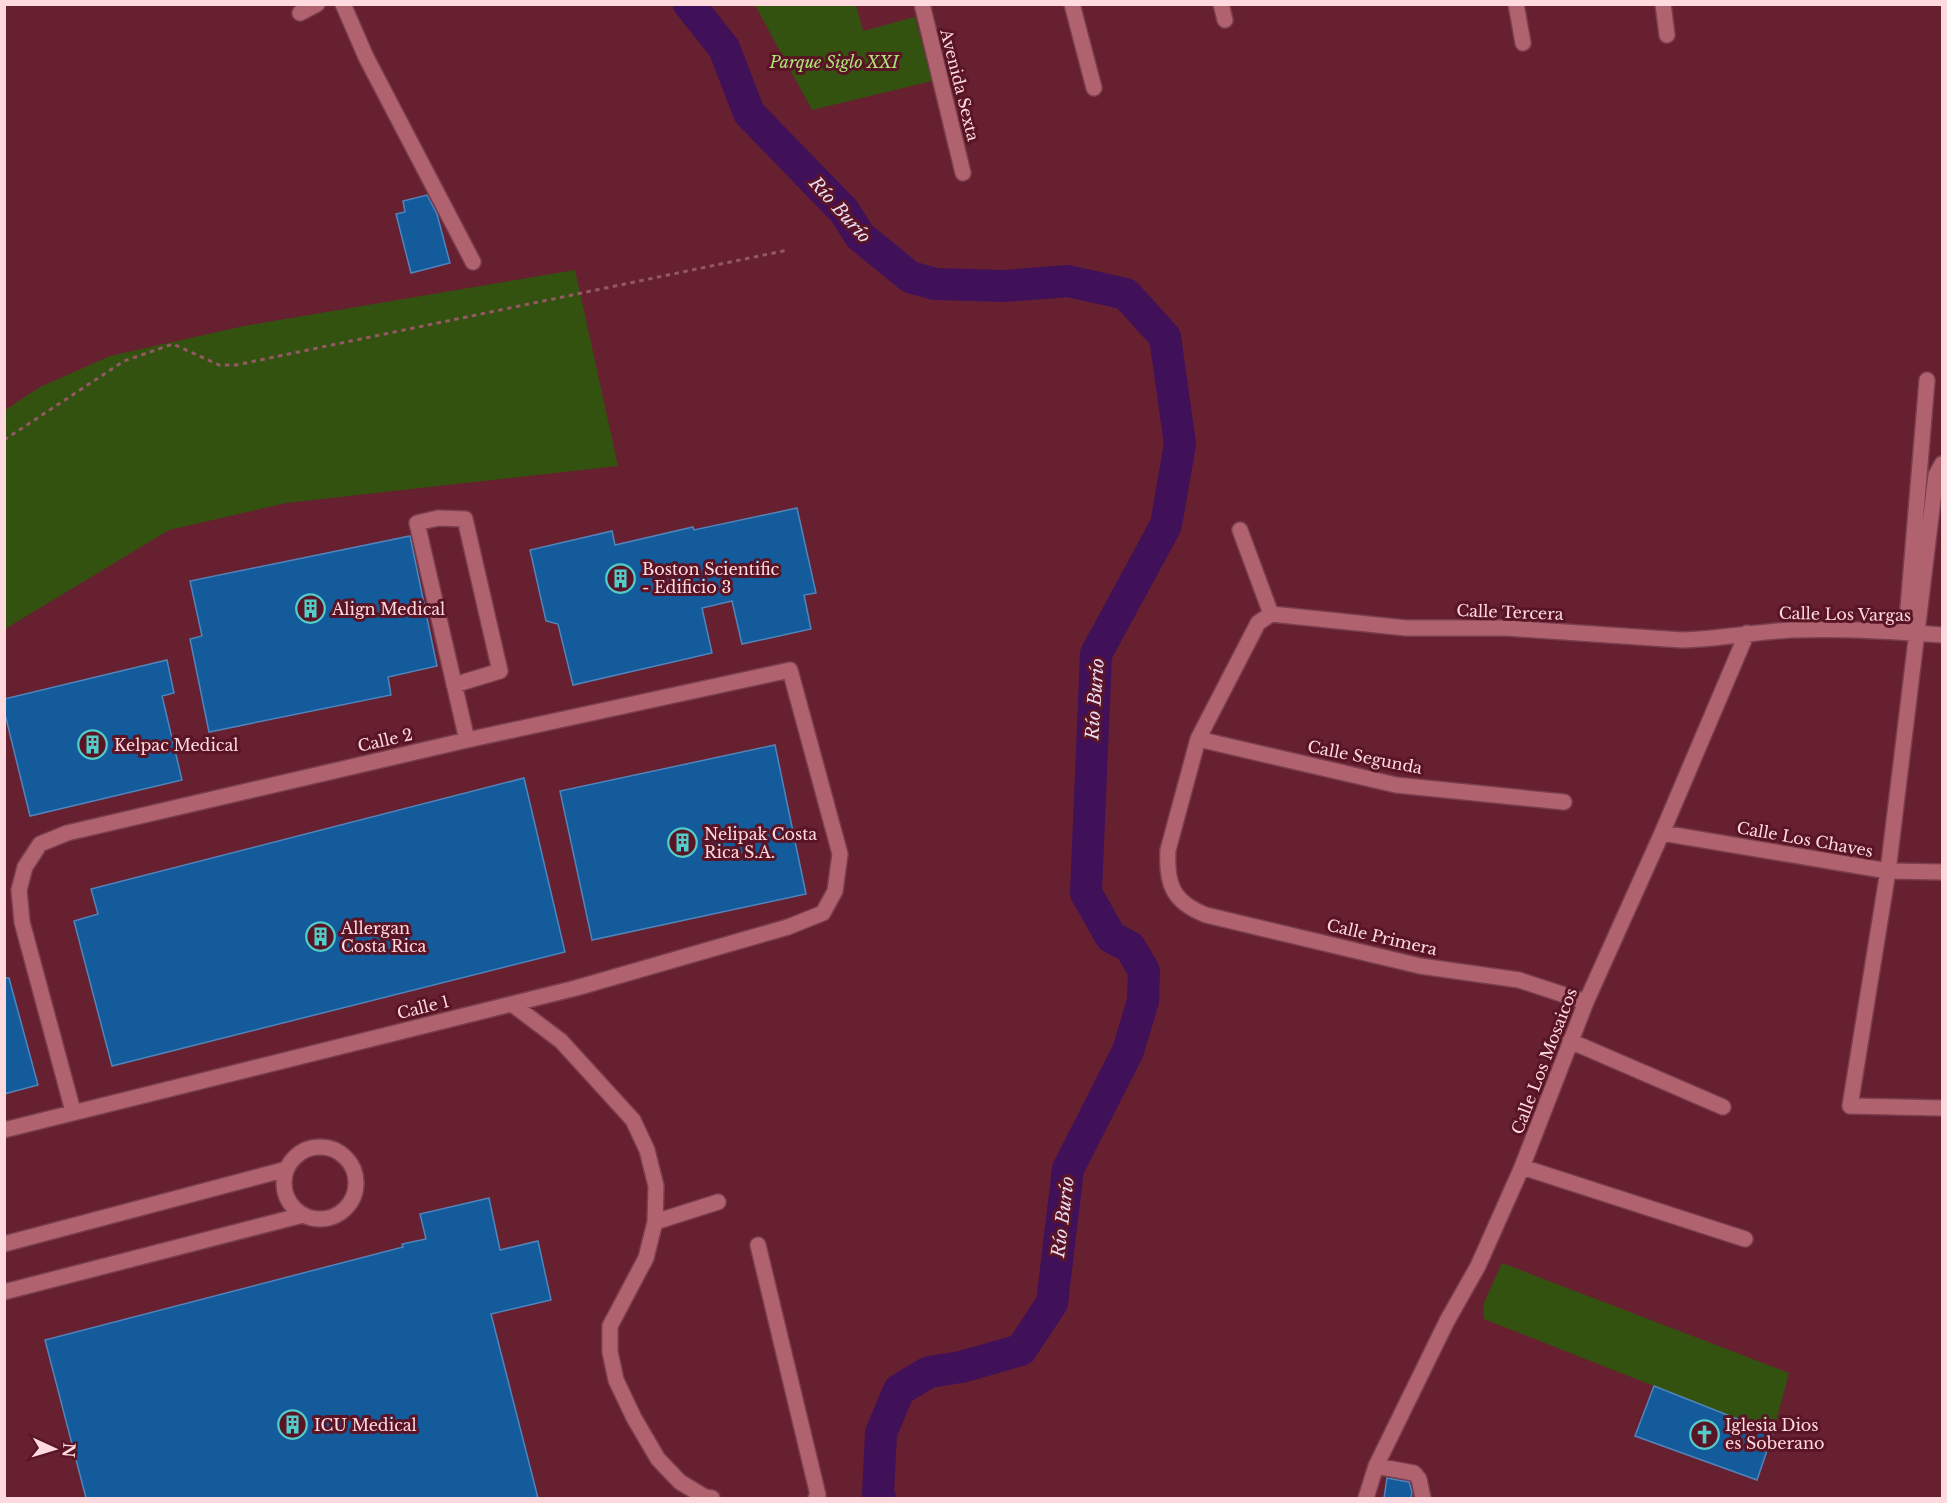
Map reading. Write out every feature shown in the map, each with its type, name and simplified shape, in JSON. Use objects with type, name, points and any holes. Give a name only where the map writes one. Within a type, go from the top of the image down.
[{"type":"street","points":[[300,13],[317,4]]},
{"type":"street","points":[[343,4],[366,57],[472,262]]},
{"type":"street","name":"Avenida Sexta","points":[[922,4],[963,173]]},
{"type":"street","points":[[1072,4],[1094,88]]},
{"type":"street","points":[[1221,4],[1225,20]]},
{"type":"street","points":[[1516,4],[1523,43]]},
{"type":"street","points":[[1663,4],[1667,35]]},
{"type":"street","points":[[1927,380],[1911,632],[1888,871],[1850,1106],[1942,1108]]},
{"type":"street","points":[[1911,632],[1936,475],[1942,464]]},
{"type":"street","points":[[454,685],[500,671],[465,519],[438,518],[417,523],[454,685],[467,740]]},
{"type":"street","points":[[1198,739],[1258,623],[1271,614],[1240,530]]},
{"type":"street","name":"Calle Tercera","points":[[1271,614],[1406,628],[1506,628],[1682,640],[1710,639],[1747,633]]},
{"type":"street","name":"Calle Los Vargas","points":[[1747,633],[1793,630],[1911,632],[1942,635]]},
{"type":"street","name":"Calle Los Mosaicos","points":[[1366,1498],[1376,1466],[1447,1321],[1479,1266],[1522,1167],[1586,1002],[1662,833],[1747,633]]},
{"type":"street","name":"Calle 2","points":[[73,1111],[22,922],[19,890],[25,867],[40,844],[67,833],[467,740],[790,670],[840,854],[835,891]]},
{"type":"street","name":"Calle Segunda","points":[[1198,739],[1396,784],[1564,802]]},
{"type":"street","name":"Calle Primera","points":[[1198,739],[1168,850],[1167,864],[1170,880],[1182,903],[1206,915],[1420,966],[1519,981],[1586,1002]]},
{"type":"street","name":"Calle Los Chaves","points":[[1662,833],[1888,871],[1942,872]]},
{"type":"street","name":"Calle 1","points":[[4,1130],[73,1111],[576,988],[788,927],[823,913],[835,891]]},
{"type":"street","points":[[512,1004],[561,1041],[633,1120],[647,1150],[656,1186],[655,1222],[645,1258],[610,1326],[610,1352],[616,1380],[634,1418],[658,1459],[680,1482],[705,1497],[712,1498]]},
{"type":"street","points":[[1570,1041],[1723,1107]]},
{"type":"street","points":[[316,1147],[323,1147],[344,1156],[356,1175],[354,1197],[345,1210],[325,1219],[303,1215],[291,1205],[285,1192],[287,1169],[295,1157],[316,1147]]},
{"type":"street","points":[[1522,1167],[1745,1239]]},
{"type":"street","points":[[4,1244],[287,1169]]},
{"type":"street","points":[[655,1222],[717,1202]]},
{"type":"street","points":[[4,1292],[303,1215]]},
{"type":"street","points":[[758,1245],[818,1495],[816,1498]]},
{"type":"street","points":[[1376,1466],[1414,1473],[1419,1479],[1423,1498]]},
{"type":"path","points":[[4,440],[124,361],[172,344],[219,365],[236,365],[788,250]]},
{"type":"green space","name":"Parque Siglo XXI","points":[[755,5],[856,5],[863,31],[915,17],[932,81],[812,110]]},
{"type":"green space","points":[[575,270],[618,466],[286,503],[169,530],[5,629],[5,410],[40,387],[110,356],[244,326]]},
{"type":"green space","points":[[1502,1263],[1789,1373],[1773,1433],[1484,1319],[1483,1305]]},
{"type":"building","points":[[427,195],[437,214],[450,263],[411,273],[396,214],[405,212],[403,201]]},
{"type":"building","name":"Boston Scientific - Edificio 3","points":[[797,508],[816,593],[804,595],[811,629],[742,644],[732,601],[702,608],[712,653],[573,685],[558,624],[546,621],[530,550],[612,531],[615,545],[693,527],[694,530]]},
{"type":"building","name":"Align Medical","points":[[410,536],[437,666],[388,677],[391,695],[209,732],[190,639],[202,636],[190,581]]},
{"type":"building","name":"Kelpac Medical","points":[[167,660],[174,693],[162,696],[182,780],[30,816],[4,710],[4,699]]},
{"type":"building","name":"Nelipak Costa Rica S.A.","points":[[775,745],[806,894],[592,940],[560,791]]},
{"type":"building","name":"Allergan Costa Rica","points":[[524,778],[565,952],[112,1066],[74,921],[98,914],[91,889]]},
{"type":"building","points":[[4,978],[9,978],[38,1085],[4,1094]]},
{"type":"building","name":"ICU Medical","points":[[489,1198],[500,1250],[538,1241],[551,1300],[491,1314],[538,1498],[86,1498],[45,1340],[403,1247],[402,1244],[426,1239],[420,1214]]},
{"type":"building","name":"Iglesia Dios es Soberano","points":[[1654,1386],[1773,1433],[1757,1480],[1635,1436]]},
{"type":"building","points":[[1387,1478],[1409,1482],[1411,1498],[1384,1498]]},
{"type":"waterway","name":"Río Burío","points":[[689,4],[724,48],[749,113],[844,211],[860,236],[910,277],[935,284],[1005,286],[1068,281],[1126,294],[1165,337],[1180,444],[1166,525],[1096,654],[1086,893],[1111,937],[1130,947],[1144,971],[1143,1001],[1128,1051],[1068,1169],[1052,1303],[1021,1350],[961,1367],[929,1372],[899,1390],[881,1433],[878,1493],[880,1498]]},
{"type":"place","name":"Boston Scientific - Edificio 3","points":[[621,578]]},
{"type":"place","name":"Align Medical","points":[[311,609]]},
{"type":"place","name":"Kelpac Medical","points":[[93,745]]},
{"type":"place","name":"Nelipak Costa Rica S.A.","points":[[683,843]]},
{"type":"place","name":"Allergan Costa Rica","points":[[320,937]]},
{"type":"place","name":"ICU Medical","points":[[293,1425]]},
{"type":"place","name":"Iglesia Dios es Soberano","points":[[1704,1434]]}]
